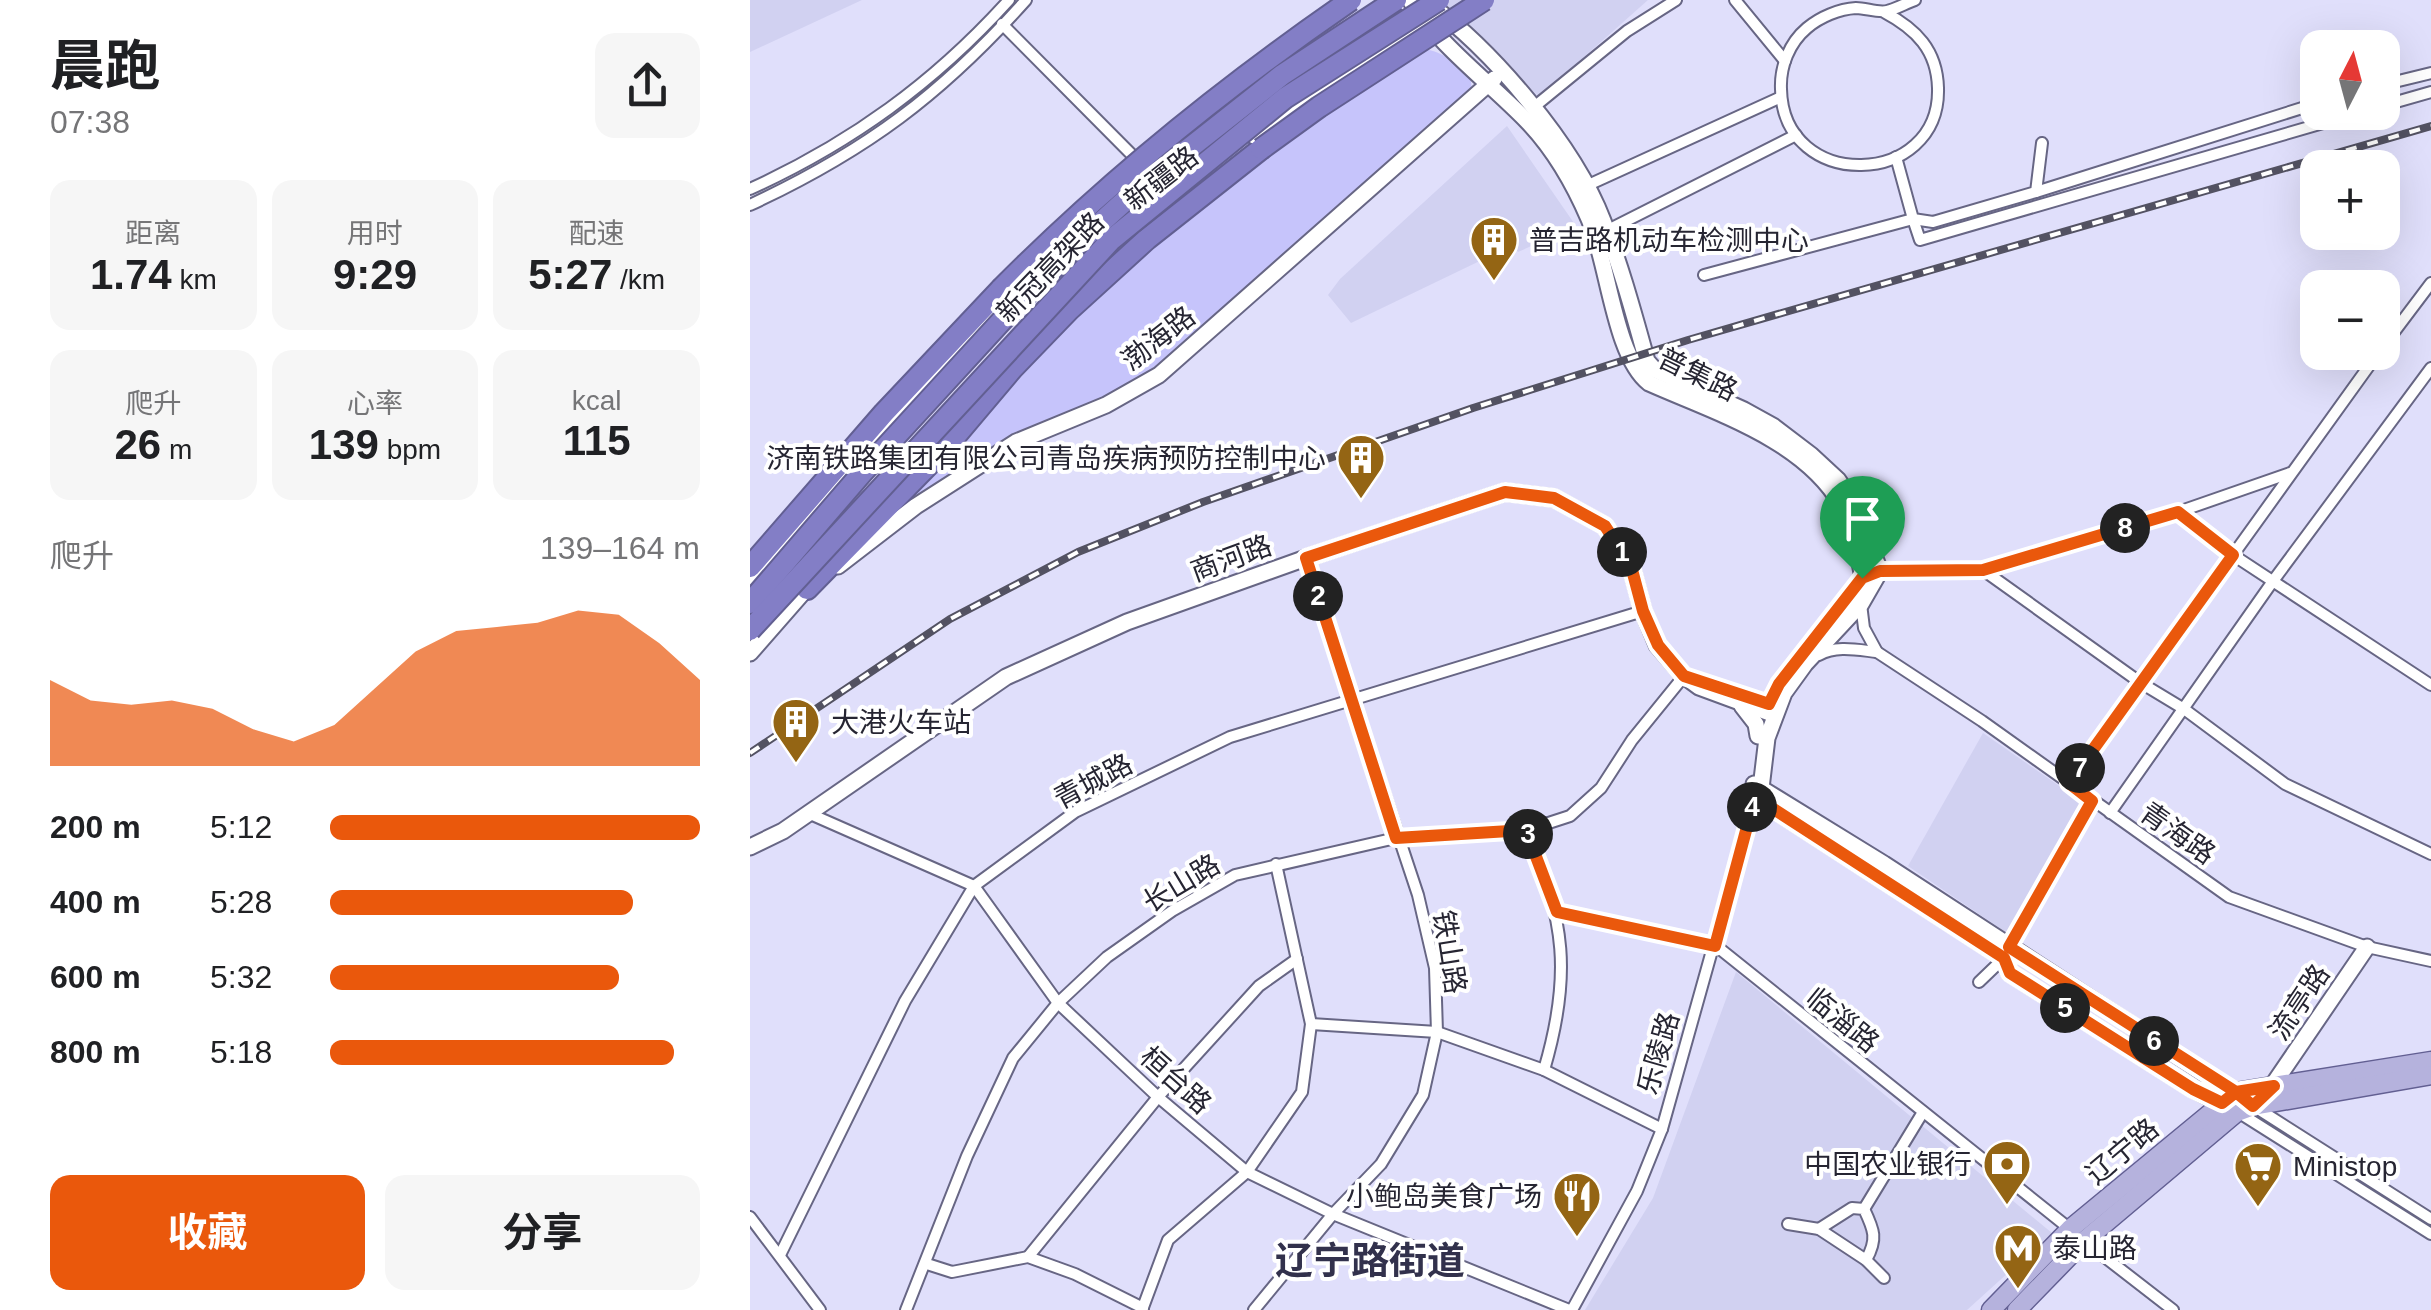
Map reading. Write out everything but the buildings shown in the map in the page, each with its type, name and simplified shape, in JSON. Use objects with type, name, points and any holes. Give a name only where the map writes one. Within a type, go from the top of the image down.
[{"type":"highway","points":[[750,567],[884,413],[1002,289],[1150,152],[1248,72],[1351,0]]},
{"type":"highway","name":"新冠高架路","points":[[750,602],[974,351],[1076,246],[1140,188],[1282,75],[1396,0]]},
{"type":"highway","points":[[807,589],[947,446],[1012,369],[1069,310],[1147,238],[1319,107],[1484,0]]},
{"type":"highway","name":"新冠高架路","points":[[750,646],[1111,240],[1286,98],[1442,7]]},
{"type":"main road","points":[[2237,1103],[2274,1086],[2431,1061]]},
{"type":"main road","points":[[2237,1103],[2431,1075]]},
{"type":"main road","name":"辽宁路","points":[[1991,1310],[2237,1103]]},
{"type":"main road","name":"辽宁路","points":[[2018,1310],[2077,1235]]},
{"type":"street","points":[[750,190],[861,131],[924,84],[1009,0]]},
{"type":"street","points":[[750,205],[868,143],[936,92],[1026,0]]},
{"type":"street","name":"新疆路","points":[[750,579],[1007,297],[1145,168],[1309,38],[1367,0]]},
{"type":"street","points":[[1410,0],[1426,24],[1495,78]]},
{"type":"street","name":"普集路","points":[[1424,0],[1442,7],[1570,180],[1591,222],[1626,347],[1638,374],[1649,383],[1771,439],[1826,484],[1842,505],[1851,527],[1862,578]]},
{"type":"street","points":[[1534,107],[1627,31],[1676,0]]},
{"type":"street","points":[[1736,0],[1785,61]]},
{"type":"street","points":[[1884,12],[1890,0]]},
{"type":"street","points":[[1884,12],[1915,0]]},
{"type":"street","name":"新疆路","points":[[750,646],[807,589],[883,492],[1051,310],[1123,240],[1263,128],[1367,58],[1426,24],[1442,7]]},
{"type":"street","points":[[1856,8],[1884,12],[1909,25],[1927,46],[1938,71],[1938,99],[1930,125],[1913,147],[1896,157],[1862,167],[1834,163],[1810,150],[1796,135],[1781,97],[1780,76],[1789,50],[1806,28],[1830,14],[1856,8]]},
{"type":"street","points":[[994,16],[1145,168]]},
{"type":"street","points":[[2400,81],[2431,73]]},
{"type":"street","name":"普集路","points":[[1495,78],[1534,107],[1586,186],[1606,231],[1647,361],[1655,370],[1744,410],[1810,454],[1838,480],[1853,502],[1880,571]]},
{"type":"street","name":"渤海路","points":[[807,589],[916,506],[1016,442],[1106,406],[1159,375],[1495,78]]},
{"type":"street","points":[[2400,101],[2431,92]]},
{"type":"street","points":[[1586,186],[1781,97]]},
{"type":"street","points":[[1704,275],[1913,219],[1933,222],[2300,109]]},
{"type":"street","points":[[1896,157],[1920,240],[2300,130]]},
{"type":"street","points":[[1606,231],[1796,135]]},
{"type":"street","points":[[2036,192],[2042,144]]},
{"type":"street","points":[[2400,325],[2431,283]]},
{"type":"street","points":[[2110,812],[2273,581],[2431,368]]},
{"type":"street","points":[[2069,783],[2366,370]]},
{"type":"street","points":[[1806,664],[1827,650],[1876,652],[1864,628],[1862,578],[1880,571],[1983,570],[2178,512],[2290,472]]},
{"type":"street","name":"商河路","points":[[750,847],[783,831],[1006,677],[1127,622],[1505,492],[1554,498],[1605,526],[1631,566],[1643,611],[1658,645],[1684,676],[1699,687],[1772,710]]},
{"type":"street","points":[[2178,512],[2233,555],[2431,685]]},
{"type":"street","name":"铁山路","points":[[1254,1310],[1333,1214],[1382,1164],[1423,1095],[1437,1032],[1435,968],[1418,895],[1306,558]]},
{"type":"street","points":[[1983,570],[2304,796],[2431,854]]},
{"type":"street","name":"乐陵路","points":[[1757,790],[1758,736],[1772,710],[1806,664],[1861,604],[1880,571]]},
{"type":"street","name":"乐陵路","points":[[1571,1310],[1637,1191],[1662,1130],[1757,790],[1779,684],[1862,578]]},
{"type":"street","name":"青城路","points":[[780,1255],[905,1001],[974,886],[1075,812],[1230,737],[1643,611]]},
{"type":"street","name":"青海路","points":[[1876,652],[2229,897],[2367,947],[2431,961]]},
{"type":"street","points":[[1684,676],[1772,710]]},
{"type":"street","name":"长山路","points":[[906,1310],[967,1156],[1013,1058],[1058,1003],[1107,957],[1172,911],[1236,875],[1396,838],[1526,830],[1570,816],[1601,788],[1632,740],[1684,676]]},
{"type":"street","points":[[1738,702],[1756,724],[1758,736]]},
{"type":"street","points":[[1757,790],[2431,1234]]},
{"type":"street","points":[[1979,982],[2006,952],[2092,801]]},
{"type":"street","points":[[808,813],[974,886]]},
{"type":"street","points":[[1526,830],[1557,912],[1563,968],[1558,1025],[1544,1070]]},
{"type":"street","points":[[927,1264],[952,1272],[1028,1257],[1075,1274],[1143,1309],[1168,1240],[1247,1172],[1302,1092],[1312,1024],[1276,864]]},
{"type":"street","name":"桓台路","points":[[974,886],[1058,1003],[1158,1097],[1247,1172],[1333,1214],[1571,1310]]},
{"type":"street","name":"临淄路","points":[[1557,912],[1715,946],[2173,1310]]},
{"type":"street","name":"流亭路","points":[[2274,1086],[2367,947]]},
{"type":"street","points":[[1028,1257],[1158,1097],[1259,986],[1297,959]]},
{"type":"street","points":[[1312,1024],[1437,1032],[1544,1070],[1662,1130]]},
{"type":"street","points":[[2237,1103],[2431,1219]]},
{"type":"street","points":[[1864,1208],[1923,1112]]},
{"type":"street","points":[[1820,1229],[1852,1208],[1864,1208]]},
{"type":"street","points":[[1864,1208],[1875,1230],[1874,1244],[1866,1260]]},
{"type":"street","points":[[750,1217],[820,1310]]},
{"type":"street","points":[[1788,1224],[1820,1229],[1866,1260],[1884,1278]]},
{"type":"shaded area","points":[[750,0],[862,0],[750,52]]},
{"type":"shaded area","points":[[1437,0],[1648,0],[1539,97]]},
{"type":"shaded area","points":[[1422,49],[1437,52],[1455,64],[1471,81],[1472,92],[1170,360],[992,451],[903,509],[1049,342],[1152,244],[1283,142]]},
{"type":"shaded area","points":[[1507,126],[1576,226],[1518,252],[1513,245],[1351,323],[1328,295],[1340,279]]},
{"type":"shaded area","points":[[1983,733],[2081,801],[2007,933],[1908,866]]},
{"type":"shaded area","points":[[1736,972],[2052,1233],[1967,1310],[1585,1310],[1653,1198]]},
{"type":"railway","points":[[750,753],[950,619],[1078,552],[1203,502],[1473,408],[1688,340],[2431,126]]},
{"type":"place","name":"普吉路机动车检测中心","points":[[1494,282]]},
{"type":"place","name":"济南铁路集团有限公司青岛疾病预防控制中心","points":[[1361,500]]},
{"type":"place","name":"大港火车站","points":[[796,764]]},
{"type":"place","name":"中国农业银行","points":[[2007,1206]]},
{"type":"place","name":"Ministop","points":[[2258,1208]]},
{"type":"place","name":"小鲍岛美食广场","points":[[1577,1238]]},
{"type":"place","name":"泰山路","points":[[2018,1290]]},
{"type":"district","name":"辽宁路街道","points":[[1370,1261]]},
{"type":"route","points":[[1862,578],[1772,693],[1769,704],[1684,676],[1658,645],[1643,611],[1631,566],[1605,526],[1554,498],[1505,492],[1306,558],[1396,838],[1526,830],[1557,912],[1715,946],[1755,797],[2004,958],[2010,973],[2193,1089],[2222,1103],[2236,1092],[2274,1086],[2253,1106],[2236,1092],[2009,947],[2092,801],[2069,783],[2233,555],[2178,512],[1983,570],[1880,571],[1862,578]]}]
